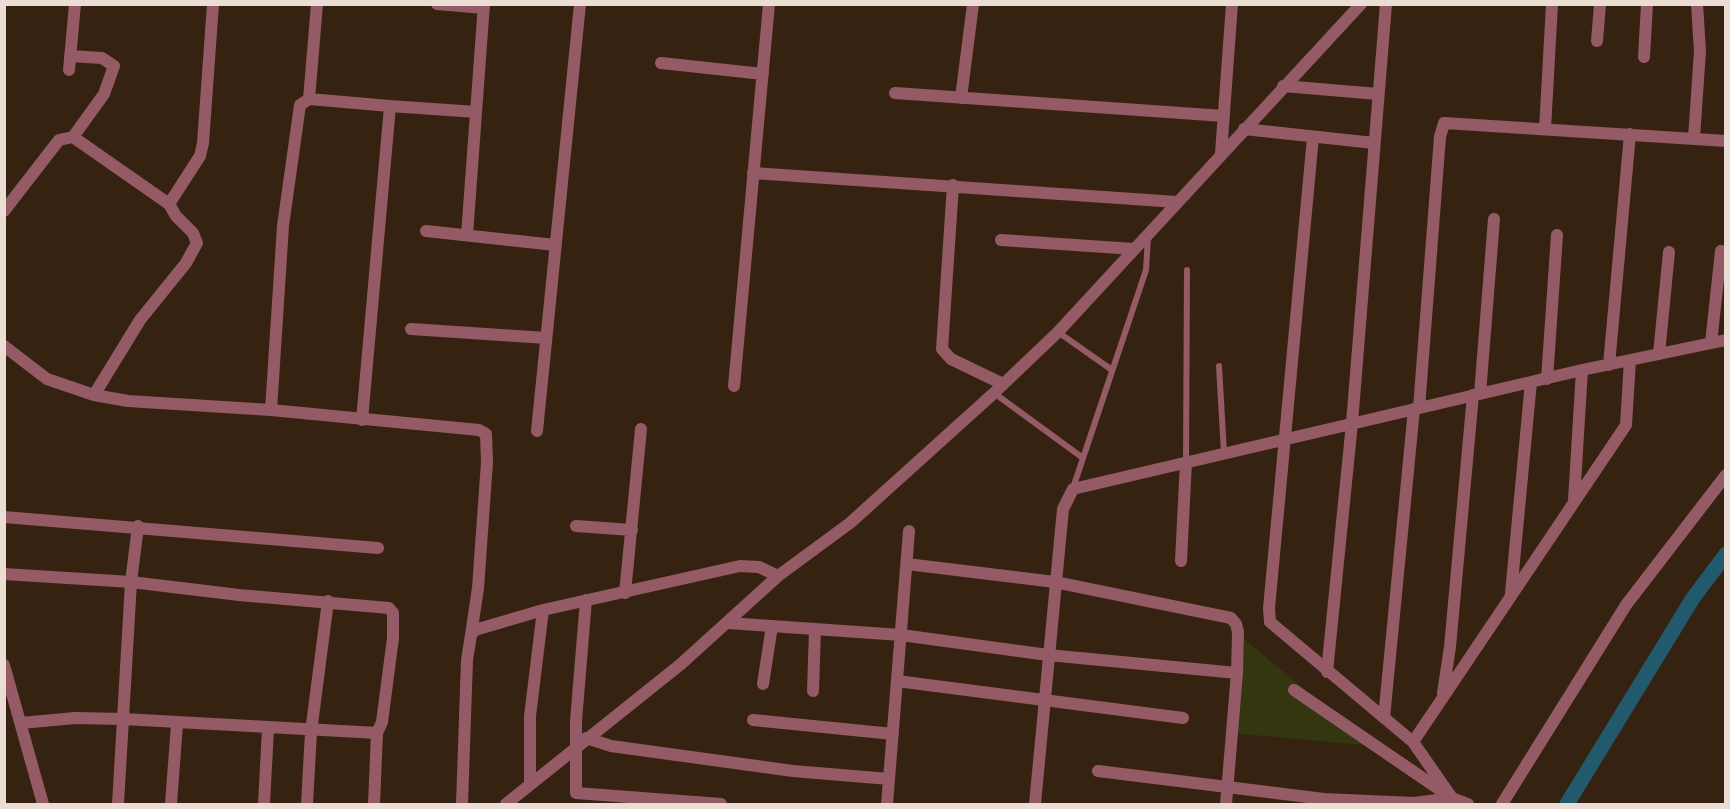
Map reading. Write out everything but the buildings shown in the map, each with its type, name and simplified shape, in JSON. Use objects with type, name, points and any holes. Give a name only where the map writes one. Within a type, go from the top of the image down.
[{"type":"street","points":[[69,70],[75,4]]},
{"type":"street","points":[[169,204],[200,156],[203,143],[213,4]]},
{"type":"street","points":[[309,99],[317,4]]},
{"type":"street","points":[[437,4],[484,6],[467,235]]},
{"type":"street","points":[[537,431],[580,4]]},
{"type":"street","points":[[734,386],[769,4]]},
{"type":"street","points":[[961,98],[973,4]]},
{"type":"street","points":[[1221,153],[1233,4]]},
{"type":"street","points":[[506,804],[681,664],[778,576],[850,523],[1004,384],[1058,332],[1361,4]]},
{"type":"street","points":[[1327,672],[1352,423],[1386,4]]},
{"type":"street","points":[[1545,129],[1552,4]]},
{"type":"street","points":[[1598,41],[1600,4]]},
{"type":"street","points":[[1644,57],[1647,4]]},
{"type":"street","points":[[1694,138],[1700,63],[1697,4]]},
{"type":"street","points":[[4,212],[59,140],[73,137],[104,94],[114,66],[102,58],[70,56]]},
{"type":"street","points":[[661,63],[763,74]]},
{"type":"street","points":[[1283,87],[1378,94]]},
{"type":"street","points":[[895,93],[1224,116]]},
{"type":"street","points":[[272,410],[283,226],[300,105],[309,99],[476,112]]},
{"type":"street","points":[[362,420],[390,106]]},
{"type":"street","points":[[1384,718],[1417,408],[1441,128],[1444,123],[1450,122],[1725,141]]},
{"type":"street","points":[[1244,129],[1374,143]]},
{"type":"street","points":[[1609,365],[1630,134]]},
{"type":"street","points":[[73,137],[169,204],[176,216],[193,233],[197,243],[195,250],[140,320],[94,395]]},
{"type":"street","points":[[1313,137],[1269,608],[1270,622],[1413,742],[1452,798]]},
{"type":"street","points":[[753,173],[1177,202]]},
{"type":"street","points":[[953,185],[942,349],[951,359],[1004,384]]},
{"type":"street","points":[[1442,698],[1450,647],[1494,219]]},
{"type":"street","points":[[426,231],[555,245]]},
{"type":"street","points":[[1547,379],[1557,235]]},
{"type":"street","points":[[1001,240],[1134,249]]},
{"type":"street","points":[[1711,343],[1721,251]]},
{"type":"street","points":[[1659,354],[1669,252]]},
{"type":"street","points":[[411,329],[546,338]]},
{"type":"street","points":[[1035,804],[1063,509],[1073,489],[1582,370],[1725,340]]},
{"type":"street","points":[[4,346],[46,380],[94,395],[128,401],[272,410],[479,430],[486,434],[487,462],[478,588],[467,660],[462,804]]},
{"type":"street","points":[[1413,742],[1626,425],[1630,360]]},
{"type":"street","points":[[1574,502],[1582,370]]},
{"type":"street","points":[[1511,596],[1531,382]]},
{"type":"street","points":[[625,593],[641,429]]},
{"type":"street","points":[[1181,561],[1186,462]]},
{"type":"street","points":[[1502,804],[1626,605],[1725,475]]},
{"type":"street","points":[[4,517],[138,526],[378,548]]},
{"type":"street","points":[[118,804],[131,582],[138,526]]},
{"type":"street","points":[[576,526],[632,530]]},
{"type":"street","points":[[887,804],[909,531]]},
{"type":"street","points":[[907,564],[1055,582],[1230,618],[1236,624],[1238,632],[1237,673],[1226,804]]},
{"type":"street","points":[[471,635],[483,627],[543,610],[748,565],[778,576]]},
{"type":"street","points":[[4,574],[131,582],[239,595],[380,605],[389,608],[393,613],[382,722],[377,733],[374,804]]},
{"type":"street","points":[[586,600],[576,746],[576,793],[721,804]]},
{"type":"street","points":[[307,804],[311,732],[328,601]]},
{"type":"street","points":[[521,804],[526,787],[530,716],[543,610]]},
{"type":"street","points":[[728,623],[901,635],[1048,655],[1237,673]]},
{"type":"street","points":[[763,684],[772,626]]},
{"type":"street","points":[[813,691],[815,630]]},
{"type":"street","points":[[4,665],[43,804]]},
{"type":"street","points":[[897,681],[1183,718]]},
{"type":"street","points":[[1294,690],[1407,770],[1452,798],[1468,804]]},
{"type":"street","points":[[21,723],[75,718],[123,719],[311,732],[377,733]]},
{"type":"street","points":[[753,720],[893,734]]},
{"type":"street","points":[[171,804],[177,724]]},
{"type":"street","points":[[264,804],[268,729]]},
{"type":"street","points":[[586,738],[611,746],[782,769],[889,779]]},
{"type":"street","points":[[1098,771],[1228,787],[1276,799],[1414,803],[1452,798]]},
{"type":"lane","points":[[1073,489],[1146,270],[1148,234]]},
{"type":"lane","points":[[1186,462],[1187,270]]},
{"type":"lane","points":[[1058,332],[1113,370]]},
{"type":"lane","points":[[1219,366],[1224,453]]},
{"type":"lane","points":[[994,393],[1083,458]]},
{"type":"green space","points":[[1244,639],[1373,746],[1231,733]]},
{"type":"waterway","points":[[1567,804],[1693,598],[1726,554]]}]
